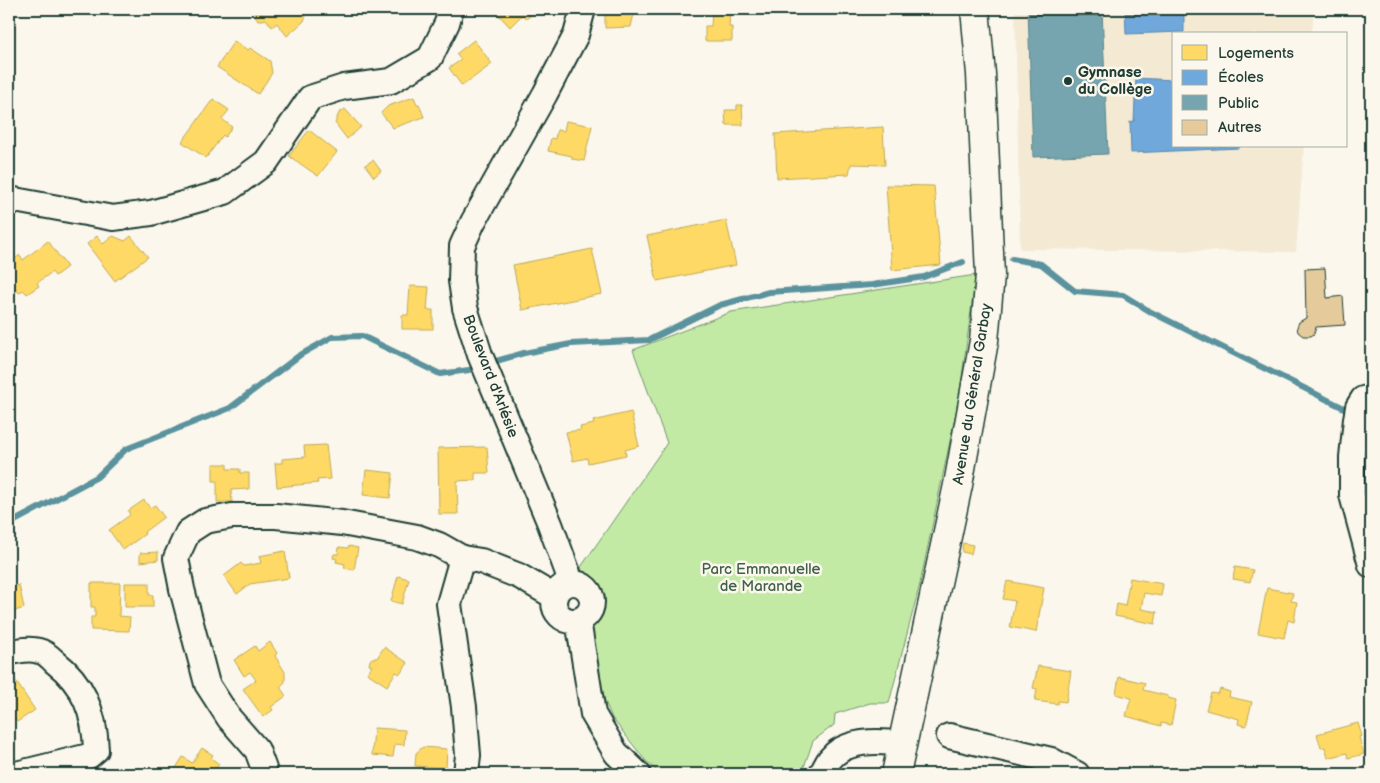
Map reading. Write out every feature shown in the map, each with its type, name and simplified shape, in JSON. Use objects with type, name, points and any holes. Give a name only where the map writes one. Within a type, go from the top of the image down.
[{"type":"main road","name":"Avenue du Général Garbay","points":[[896,774],[958,485],[984,341],[990,274],[981,74],[975,9]]},
{"type":"street","points":[[9,199],[113,218],[151,213],[225,192],[266,162],[310,98],[344,87],[391,81],[430,58],[447,23],[451,9]]},
{"type":"street","name":"Boulevard d'Arlésie","points":[[562,590],[568,573],[550,524],[483,362],[465,308],[460,281],[462,246],[473,222],[576,35],[583,9]]},
{"type":"street","points":[[1362,408],[1352,457],[1352,495],[1371,565]]},
{"type":"street","points":[[264,774],[257,750],[229,718],[207,684],[182,589],[176,558],[188,532],[205,521],[232,516],[276,516],[333,522],[417,537],[439,544],[462,558],[481,561],[562,590],[582,585],[591,595],[591,608],[584,618],[566,620],[561,617],[555,608],[562,590]]},
{"type":"street","points":[[462,558],[449,604],[464,708],[468,755],[466,774]]},
{"type":"street","points":[[578,620],[593,714],[616,753],[638,774]]},
{"type":"street","points":[[9,653],[25,649],[42,651],[63,668],[73,678],[86,698],[96,736],[96,750],[89,756],[16,774]]},
{"type":"street","points":[[949,736],[1051,760],[1077,774]]},
{"type":"street","points":[[821,774],[832,756],[843,749],[859,743],[881,741],[902,744]]},
{"type":"shaded area","points":[[1015,9],[1314,9],[1312,32],[1172,32],[1172,148],[1304,148],[1296,252],[1020,249]]},
{"type":"green space","name":"Parc Emmanuelle de Marande","points":[[976,275],[959,398],[920,584],[889,703],[870,703],[835,714],[834,725],[813,741],[800,774],[660,774],[645,760],[612,718],[604,699],[593,653],[581,567],[667,443],[633,350],[731,312]]},
{"type":"building: Logements","points":[[258,9],[313,9],[312,14],[307,13],[304,21],[287,36],[277,23],[272,27],[266,19],[258,20],[255,12]]},
{"type":"building: Logements","points":[[498,9],[530,9],[534,13],[526,19],[522,15],[510,27],[495,11]]},
{"type":"building: Logements","points":[[623,9],[635,9],[631,27],[605,28],[605,12],[623,11]]},
{"type":"building: Logements","points":[[712,9],[730,9],[729,27],[732,27],[732,41],[705,41],[705,26],[711,26]]},
{"type":"building: Logements","points":[[474,40],[492,64],[462,86],[449,68],[461,60],[456,54]]},
{"type":"building: Logements","points":[[234,41],[248,50],[250,48],[270,61],[272,73],[258,94],[217,67]]},
{"type":"building: Logements","points":[[414,97],[424,117],[393,128],[381,113],[388,106]]},
{"type":"building: Logements","points":[[213,99],[229,110],[222,119],[232,127],[225,137],[223,135],[206,158],[182,142]]},
{"type":"building: Logements","points":[[737,105],[742,105],[743,125],[726,125],[725,110],[737,110]]},
{"type":"building: Logements","points":[[345,109],[361,127],[347,139],[335,123],[339,113]]},
{"type":"building: Logements","points":[[566,121],[592,126],[584,161],[572,159],[572,156],[548,151],[551,138],[555,139],[557,130],[564,131]]},
{"type":"building: Logements","points":[[883,127],[885,165],[851,164],[849,174],[777,178],[775,134]]},
{"type":"building: Logements","points":[[309,130],[337,152],[318,176],[289,156]]},
{"type":"building: Logements","points":[[373,160],[381,171],[374,177],[365,165]]},
{"type":"building: Logements","points":[[886,185],[934,186],[941,265],[892,270]]},
{"type":"building: Logements","points":[[726,220],[736,265],[657,281],[647,236]]},
{"type":"building: Logements","points":[[97,236],[103,244],[113,236],[125,241],[131,236],[148,257],[115,281],[87,244]]},
{"type":"building: Logements","points":[[48,241],[67,267],[55,276],[52,272],[37,283],[39,286],[27,294],[23,290],[19,293],[9,280],[9,263],[20,255],[23,260]]},
{"type":"building: Logements","points":[[592,249],[602,294],[522,310],[513,265]]},
{"type":"building: Logements","points":[[410,286],[429,287],[427,310],[433,310],[433,329],[402,329],[402,315],[408,315]]},
{"type":"building: Logements","points":[[631,412],[639,446],[625,450],[626,455],[588,463],[587,458],[573,461],[566,432],[581,430],[580,427],[594,424],[593,421]]},
{"type":"building: Logements","points":[[326,445],[330,479],[317,480],[318,483],[277,487],[275,463],[282,463],[282,459],[305,457],[304,446]]},
{"type":"building: Logements","points":[[487,447],[489,473],[475,473],[475,480],[457,481],[458,514],[439,514],[438,448]]},
{"type":"building: Logements","points":[[213,464],[227,464],[227,469],[240,469],[240,473],[249,473],[249,489],[231,490],[232,502],[217,502],[217,481],[213,481]]},
{"type":"building: Logements","points":[[366,470],[393,473],[390,498],[363,495]]},
{"type":"building: Logements","points":[[144,500],[150,508],[155,505],[164,517],[123,550],[109,530],[130,515],[128,511]]},
{"type":"building: Logements","points":[[963,543],[973,545],[971,554],[962,552]]},
{"type":"building: Logements","points":[[349,546],[358,548],[354,570],[344,568],[345,564],[336,562],[337,559],[333,558],[334,554],[338,554],[339,547],[348,548]]},
{"type":"building: Logements","points":[[285,551],[289,578],[250,584],[237,594],[224,576],[241,563],[244,566],[261,563],[259,556]]},
{"type":"building: Logements","points":[[158,552],[158,560],[140,562],[140,553]]},
{"type":"building: Logements","points":[[1235,567],[1253,570],[1250,582],[1233,579]]},
{"type":"building: Logements","points":[[398,576],[409,579],[402,604],[391,601]]},
{"type":"building: Logements","points":[[1130,578],[1163,584],[1161,596],[1144,593],[1141,609],[1157,612],[1155,624],[1115,616],[1117,604],[1125,606]]},
{"type":"building: Logements","points":[[1007,581],[1044,588],[1036,632],[1010,627],[1015,601],[1003,599]]},
{"type":"building: Logements","points":[[91,583],[120,583],[119,616],[130,617],[129,631],[91,630],[91,617],[95,617],[95,607],[91,607]]},
{"type":"building: Logements","points":[[125,583],[149,583],[149,595],[153,595],[153,607],[125,607]]},
{"type":"building: Logements","points":[[19,585],[24,608],[9,613],[9,588]]},
{"type":"building: Logements","points":[[1267,588],[1293,593],[1291,601],[1297,602],[1294,622],[1288,620],[1284,638],[1258,633]]},
{"type":"building: Logements","points":[[270,642],[277,653],[275,656],[285,672],[285,682],[280,687],[286,696],[271,707],[273,710],[263,717],[243,689],[256,680],[250,672],[244,676],[234,660],[255,646],[258,651]]},
{"type":"building: Logements","points":[[384,647],[408,663],[400,674],[396,672],[387,686],[367,673],[372,666],[369,665],[370,660],[377,658]]},
{"type":"building: Logements","points":[[1038,666],[1071,671],[1066,702],[1058,701],[1058,704],[1035,701],[1037,689],[1033,688]]},
{"type":"building: Logements","points":[[1119,677],[1145,683],[1143,690],[1168,696],[1168,698],[1176,700],[1171,725],[1161,723],[1161,726],[1126,716],[1131,698],[1116,694]]},
{"type":"building: Logements","points":[[15,680],[35,710],[17,722],[14,718],[9,722],[9,684]]},
{"type":"building: Logements","points":[[1220,689],[1230,692],[1229,697],[1252,702],[1246,726],[1238,724],[1239,719],[1206,710],[1211,693],[1218,694]]},
{"type":"building: Logements","points":[[1358,723],[1362,736],[1359,737],[1364,754],[1348,758],[1347,753],[1328,758],[1325,747],[1321,748],[1317,734]]},
{"type":"building: Logements","points":[[374,728],[405,730],[404,745],[395,744],[393,757],[372,755]]},
{"type":"building: Logements","points":[[423,747],[447,749],[446,768],[415,766],[416,753]]},
{"type":"building: Logements","points":[[202,748],[213,755],[211,758],[219,764],[213,774],[179,774],[174,771],[183,757],[192,763]]},
{"type":"building: Écoles","points":[[1125,9],[1184,9],[1184,32],[1126,34]]},
{"type":"building: Écoles","points":[[1136,78],[1172,80],[1172,148],[1239,148],[1131,153],[1130,122],[1134,121]]},
{"type":"building: Public","name":"Gymnase du Collège","points":[[1028,9],[1102,9],[1108,154],[1033,157]]},
{"type":"building: Autres","points":[[1325,268],[1327,298],[1343,296],[1345,325],[1316,327],[1314,334],[1303,336],[1298,332],[1297,327],[1299,322],[1306,318],[1305,269]]},
{"type":"waterway","points":[[1012,259],[1041,264],[1075,291],[1123,295],[1151,312],[1352,412]]},
{"type":"waterway","points":[[489,363],[524,353],[571,344],[649,340],[720,305],[769,292],[872,285],[924,277],[963,262]]},
{"type":"waterway","points":[[9,524],[97,477],[126,449],[230,408],[300,355],[332,337],[362,336],[440,374],[469,370],[480,366]]},
{"type":"place","name":"Gymnase du Collège","points":[[1068,81]]}]
